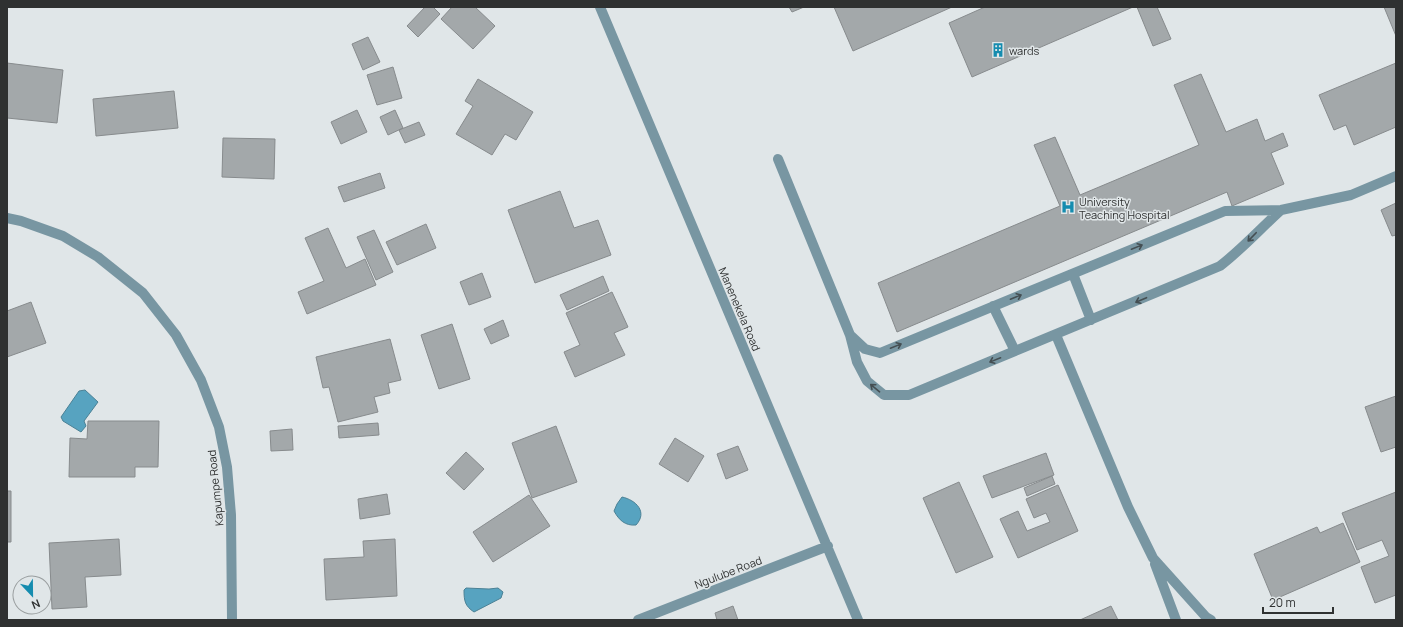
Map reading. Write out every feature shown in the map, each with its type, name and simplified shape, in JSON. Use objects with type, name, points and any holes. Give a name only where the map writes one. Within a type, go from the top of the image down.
[{"type":"street","name":"Manenekela Road","points":[[600,7],[858,620]]},
{"type":"street","points":[[778,159],[850,335],[857,362],[867,381],[884,396],[909,395],[1220,266],[1238,252],[1281,210]]},
{"type":"street","points":[[850,335],[865,349],[880,353],[1225,211],[1281,210],[1351,195],[1396,176]]},
{"type":"street","name":"Kapumpe Road","points":[[7,218],[21,221],[62,236],[98,257],[143,293],[176,335],[202,380],[219,427],[227,467],[230,515],[232,620]]},
{"type":"street","points":[[1072,274],[1091,320]]},
{"type":"street","points":[[993,306],[1015,352]]},
{"type":"street","points":[[1056,335],[1125,500],[1153,558],[1176,620]]},
{"type":"street","name":"Ngulube Road","points":[[638,620],[828,546]]},
{"type":"street","points":[[1153,558],[1206,617],[1211,620]]},
{"type":"water","points":[[85,390],[98,402],[84,421],[86,426],[81,432],[63,421],[61,417],[79,391]]},
{"type":"water","points":[[622,497],[632,501],[641,511],[641,516],[636,525],[623,522],[614,511]]},
{"type":"water","points":[[466,588],[498,588],[503,592],[501,598],[474,612],[469,608],[464,597],[464,590]]},
{"type":"building","points":[[425,7],[433,7],[440,14],[418,37],[407,26]]},
{"type":"building","points":[[452,7],[475,7],[495,26],[473,49],[441,19]]},
{"type":"building","points":[[789,7],[804,7],[792,12]]},
{"type":"building","points":[[834,7],[952,7],[853,51]]},
{"type":"building","name":"wards","points":[[985,7],[1133,7],[972,77],[949,23]]},
{"type":"building","points":[[1137,7],[1157,7],[1171,39],[1153,46]]},
{"type":"building","points":[[1384,7],[1396,7],[1396,36]]},
{"type":"building","points":[[368,37],[380,62],[363,70],[352,44]]},
{"type":"building","points":[[7,63],[63,70],[57,123],[7,118]]},
{"type":"building","points":[[1396,63],[1396,127],[1354,145],[1346,125],[1334,130],[1319,95]]},
{"type":"building","points":[[393,67],[402,98],[377,105],[367,75]]},
{"type":"building","points":[[1201,74],[1226,132],[1257,119],[1265,141],[1283,133],[1288,146],[1271,153],[1284,184],[1232,206],[1227,192],[897,332],[878,283],[1060,206],[1034,145],[1055,137],[1080,195],[1199,145],[1174,85]]},
{"type":"building","points":[[478,79],[533,112],[516,140],[505,134],[492,155],[456,134],[473,106],[465,101]]},
{"type":"building","points":[[174,91],[178,128],[96,136],[93,99]]},
{"type":"building","points":[[357,110],[367,132],[341,144],[331,122]]},
{"type":"building","points":[[395,110],[403,128],[388,135],[380,117]]},
{"type":"building","points":[[419,122],[425,135],[405,143],[399,130]]},
{"type":"building","points":[[223,138],[275,139],[274,179],[222,177]]},
{"type":"building","points":[[380,173],[385,188],[344,202],[338,187]]},
{"type":"building","points":[[560,191],[574,228],[598,220],[611,255],[535,283],[508,210]]},
{"type":"building","points":[[1396,203],[1396,235],[1392,236],[1381,210]]},
{"type":"building","points":[[426,224],[436,248],[397,265],[386,242]]},
{"type":"building","points":[[328,228],[346,268],[365,259],[376,285],[307,314],[298,292],[324,281],[305,238]]},
{"type":"building","points":[[374,230],[393,272],[376,280],[357,237]]},
{"type":"building","points":[[482,273],[491,297],[469,305],[460,282]]},
{"type":"building","points":[[603,276],[609,291],[567,310],[560,295]]},
{"type":"building","points":[[612,292],[628,327],[614,333],[625,355],[575,377],[564,352],[580,345],[566,313]]},
{"type":"building","points":[[31,302],[46,343],[7,357],[7,311]]},
{"type":"building","points":[[503,320],[509,336],[491,344],[484,329]]},
{"type":"building","points":[[452,324],[470,379],[439,389],[421,335]]},
{"type":"building","points":[[390,339],[401,380],[388,383],[390,393],[374,397],[378,412],[338,422],[329,387],[323,388],[316,357]]},
{"type":"building","points":[[1396,396],[1396,447],[1381,452],[1365,407]]},
{"type":"building","points":[[88,421],[159,421],[158,467],[135,467],[135,477],[69,477],[70,438],[87,439]]},
{"type":"building","points":[[378,423],[379,435],[339,438],[338,426]]},
{"type":"building","points":[[556,426],[577,482],[532,498],[512,443]]},
{"type":"building","points":[[292,429],[293,450],[271,451],[270,431]]},
{"type":"building","points":[[675,438],[704,456],[688,482],[659,464]]},
{"type":"building","points":[[738,446],[748,470],[726,479],[717,454]]},
{"type":"building","points":[[466,452],[484,469],[464,490],[446,473]]},
{"type":"building","points":[[1046,453],[1054,475],[992,498],[983,476]]},
{"type":"building","points":[[1052,476],[1055,484],[1027,496],[1024,488]]},
{"type":"building","points":[[959,482],[993,557],[956,573],[923,498]]},
{"type":"building","points":[[1058,485],[1078,531],[1018,558],[1000,519],[1018,511],[1027,531],[1050,522],[1046,513],[1034,518],[1026,499]]},
{"type":"building","points":[[7,491],[11,491],[11,542],[7,542]]},
{"type":"building","points":[[1396,492],[1396,595],[1375,603],[1361,567],[1389,556],[1382,540],[1357,550],[1342,513]]},
{"type":"building","points":[[387,494],[390,514],[360,519],[358,499]]},
{"type":"building","points":[[529,495],[550,526],[493,562],[473,532]]},
{"type":"building","points":[[1343,523],[1360,562],[1273,600],[1254,554],[1317,527],[1320,533]]},
{"type":"building","points":[[119,539],[121,575],[85,577],[87,607],[52,609],[52,575],[50,575],[49,543]]},
{"type":"building","points":[[395,539],[397,596],[326,600],[324,559],[364,557],[363,541]]},
{"type":"building","points":[[733,606],[738,620],[717,620],[715,613]]},
{"type":"building","points":[[1111,606],[1118,620],[1080,620]]},
{"type":"place","name":"wards","points":[[998,50]]},
{"type":"place","name":"University Teaching Hospital","points":[[1068,207]]}]
